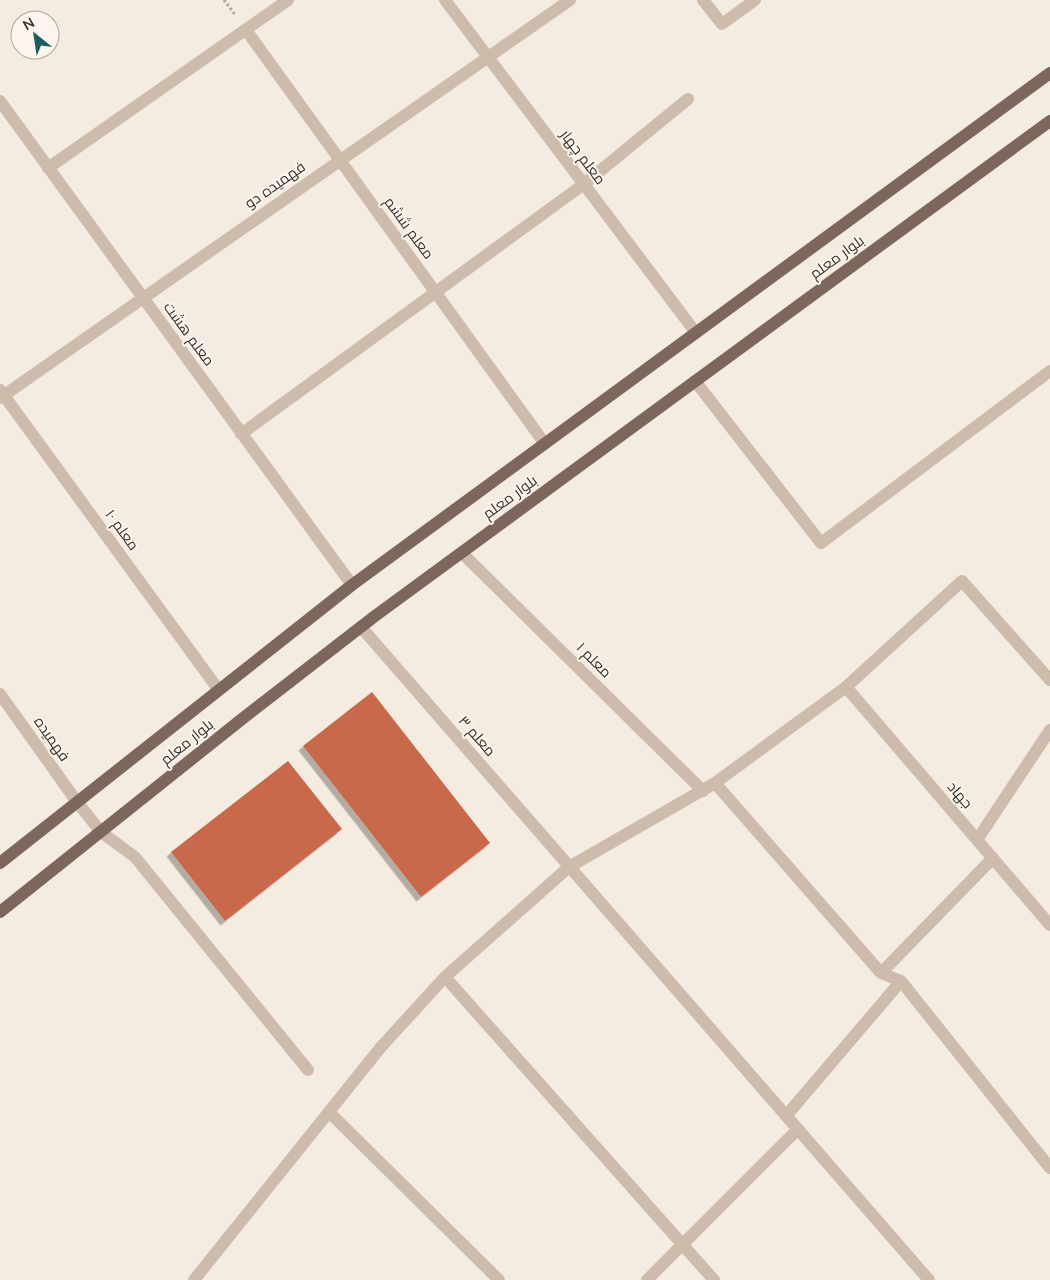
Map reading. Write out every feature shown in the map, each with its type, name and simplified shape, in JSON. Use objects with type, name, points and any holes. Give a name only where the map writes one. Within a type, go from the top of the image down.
[{"type":"main road","name":"بلوار معلم","points":[[0,863],[352,585],[1050,73]]},
{"type":"main road","name":"بلوار معلم","points":[[0,912],[361,627],[1050,121]]},
{"type":"street","points":[[48,168],[288,0]]},
{"type":"street","name":"معلم چهار","points":[[445,0],[696,332]]},
{"type":"street","name":"فهمیده دو","points":[[1,394],[143,298],[570,0]]},
{"type":"street","points":[[703,0],[722,24],[755,0]]},
{"type":"street","name":"معلم ششم","points":[[246,30],[545,444]]},
{"type":"street","points":[[241,434],[584,184],[688,99]]},
{"type":"street","name":"معلم هشت","points":[[0,102],[352,585]]},
{"type":"street","points":[[695,381],[821,543],[1050,371]]},
{"type":"street","name":"معلم ۱۰","points":[[1,394],[218,689]]},
{"type":"street","name":"معلم ۱","points":[[462,552],[702,791]]},
{"type":"street","points":[[194,1280],[381,1047],[445,976],[569,867],[715,784],[846,687],[962,581],[1050,680]]},
{"type":"street","name":"معلم ۳","points":[[361,627],[929,1280]]},
{"type":"street","name":"جهاد","points":[[846,687],[1050,925]]},
{"type":"street","name":"فهمیده","points":[[0,694],[76,802],[101,832],[135,857],[308,1070]]},
{"type":"street","points":[[977,840],[1050,730]]},
{"type":"street","points":[[715,784],[881,973],[901,981],[1050,1168]]},
{"type":"street","points":[[881,973],[993,858]]},
{"type":"street","points":[[445,976],[714,1280]]},
{"type":"street","points":[[786,1116],[901,981]]},
{"type":"street","points":[[329,1112],[500,1280]]},
{"type":"street","points":[[647,1280],[798,1129]]},
{"type":"building","points":[[372,692],[490,843],[421,897],[303,746]]},
{"type":"building","points":[[288,761],[342,829],[225,921],[171,852]]}]
